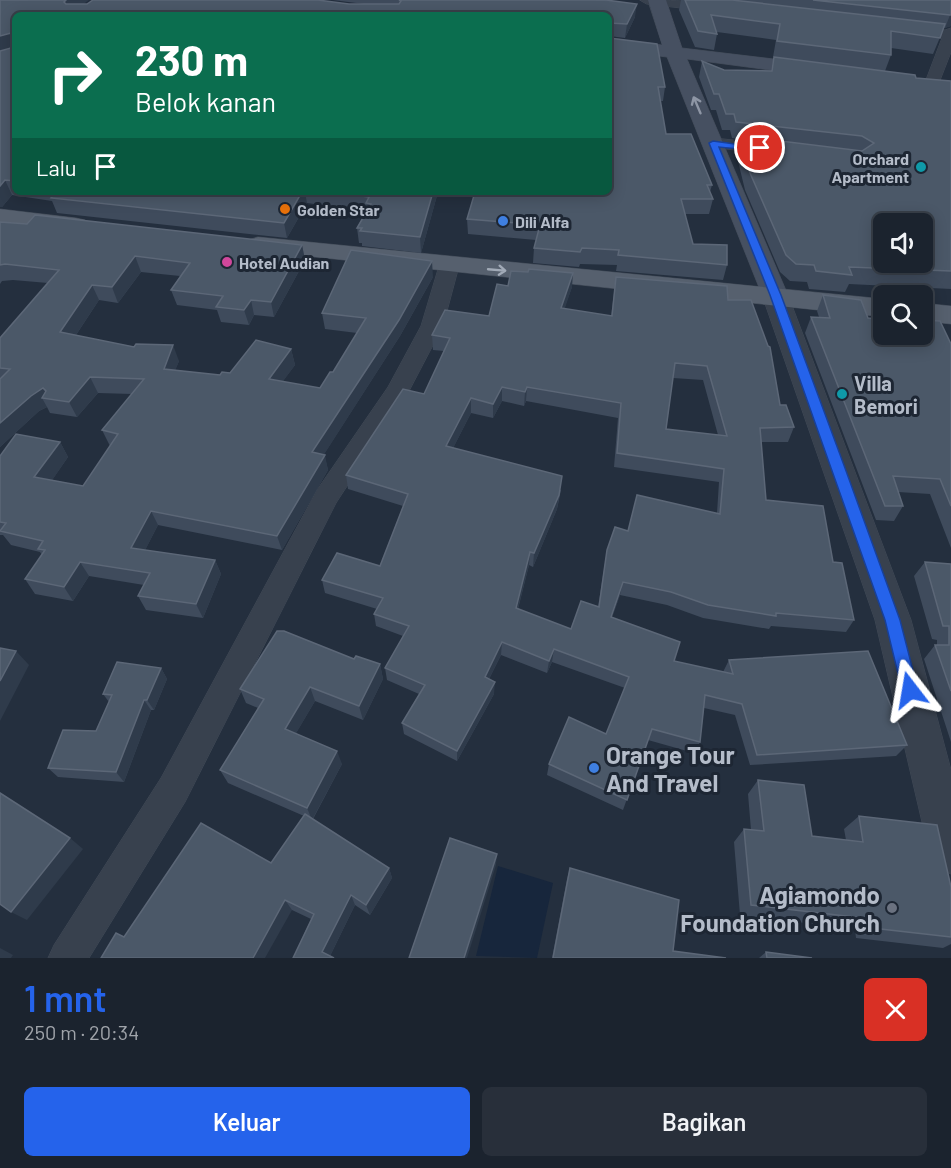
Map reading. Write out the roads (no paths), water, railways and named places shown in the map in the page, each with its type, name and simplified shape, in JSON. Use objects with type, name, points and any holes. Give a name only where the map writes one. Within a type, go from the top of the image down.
[{"type":"main road","points":[[654,0],[775,295]]},
{"type":"main road","points":[[612,44],[838,73]]},
{"type":"main road","points":[[908,82],[941,86]]},
{"type":"main road","points":[[0,216],[95,227]]},
{"type":"main road","points":[[237,242],[449,266],[775,295],[873,307]]},
{"type":"main road","points":[[933,313],[951,315]]},
{"type":"street","points":[[654,0],[727,9]]},
{"type":"street","points":[[891,28],[950,33],[941,86]]},
{"type":"street","points":[[713,143],[795,151]]},
{"type":"street","points":[[67,958],[173,790],[326,496],[397,391],[432,326],[449,266]]},
{"type":"street","points":[[775,295],[892,620],[951,852]]},
{"type":"water","points":[[498,866],[553,883],[537,958],[476,956]]},
{"type":"place","name":"Orchard Apartment","points":[[921,167]]},
{"type":"place","name":"Golden Star","points":[[285,209]]},
{"type":"place","name":"Dili Alfa","points":[[503,221]]},
{"type":"place","name":"Hotel Audian","points":[[227,262]]},
{"type":"place","name":"Villa Bemori","points":[[842,394]]},
{"type":"place","name":"Orange Tour And Travel","points":[[594,768]]},
{"type":"place","name":"Agiamondo Foundation Church","points":[[892,908]]}]
